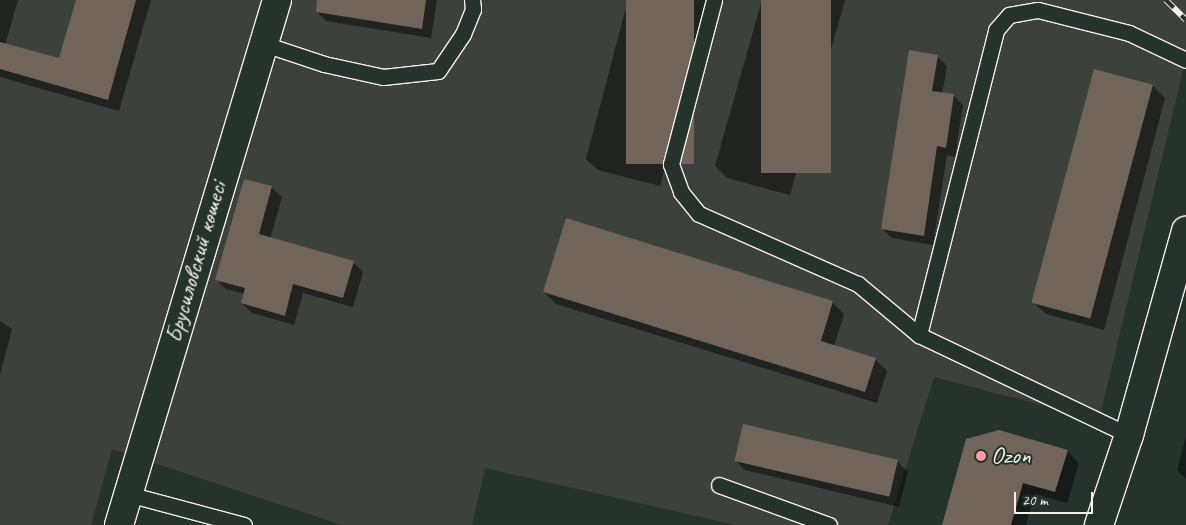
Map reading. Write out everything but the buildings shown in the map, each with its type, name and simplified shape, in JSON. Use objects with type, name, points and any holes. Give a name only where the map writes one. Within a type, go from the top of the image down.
[{"type":"street","name":"Брусиловский көшесі","points":[[119,525],[277,0]]},
{"type":"street","points":[[1099,525],[1129,435],[1186,231]]},
{"type":"lane","points":[[264,44],[324,64],[384,77],[438,72],[463,34],[473,9],[472,0]]},
{"type":"lane","points":[[714,0],[671,164],[681,192],[699,214],[858,284],[919,335],[1129,435]]},
{"type":"lane","points":[[919,335],[996,30],[1009,15],[1038,10],[1129,32],[1186,60]]},
{"type":"lane","points":[[719,485],[829,525]]},
{"type":"lane","points":[[128,494],[244,525]]},
{"type":"shaded area","points":[[0,0],[1186,0],[1186,58],[1099,420],[934,377],[888,525],[736,525],[485,468],[472,525],[342,525],[112,449],[91,525],[0,525]]},
{"type":"railway","points":[[1166,0],[1186,20]]},
{"type":"place","name":"Ozon","points":[[981,456]]}]
